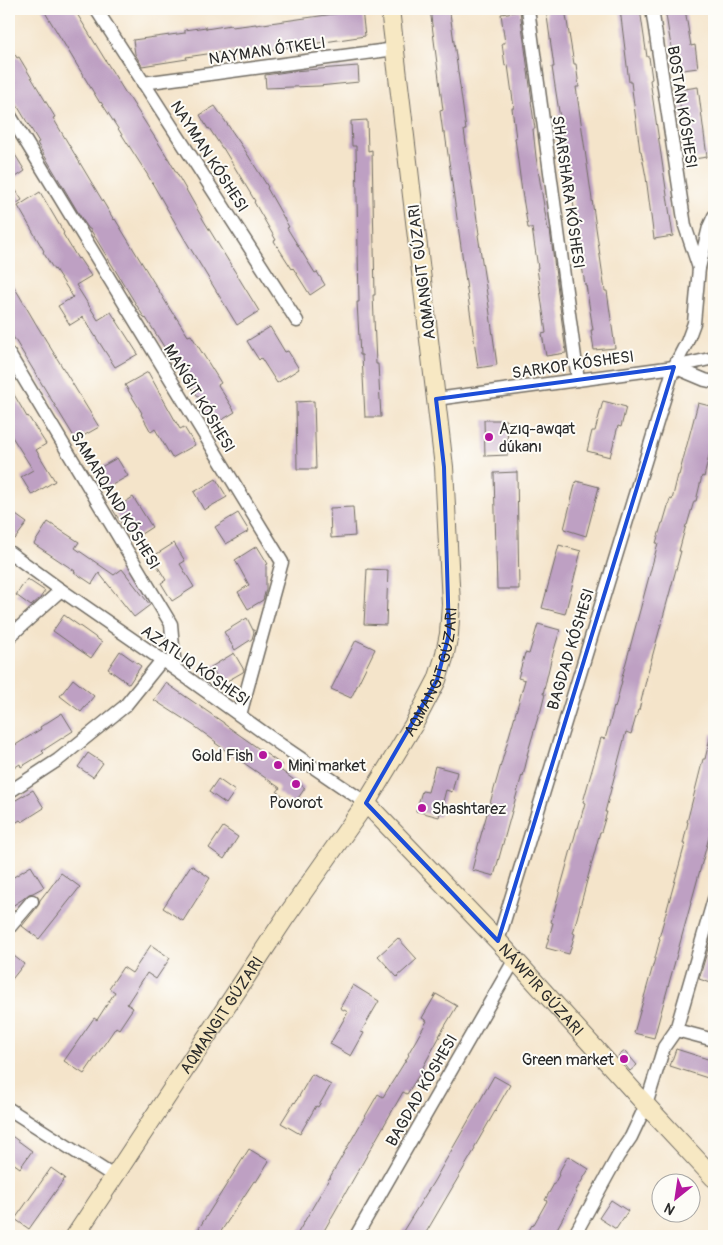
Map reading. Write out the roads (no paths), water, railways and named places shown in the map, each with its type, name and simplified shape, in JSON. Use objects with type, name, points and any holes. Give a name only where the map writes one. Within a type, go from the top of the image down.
[{"type":"street","name":"NAYMAN KÓSHESI","points":[[96,9],[297,321]]},
{"type":"street","points":[[75,1236],[285,918],[366,803],[414,724],[437,680],[444,658],[449,634],[451,604],[444,467],[390,9]]},
{"type":"street","name":"SHARSHARA KÓSHESI","points":[[528,9],[578,380]]},
{"type":"street","name":"BOSTAN KÓSHESI","points":[[652,9],[685,226],[698,268]]},
{"type":"street","name":"NAYMAN ÓTKELI","points":[[143,83],[395,49]]},
{"type":"street","points":[[9,114],[282,562],[240,715]]},
{"type":"street","points":[[698,268],[714,216]]},
{"type":"street","name":"BAGDAD KÓSHESI","points":[[498,941],[674,367],[694,323],[698,268]]},
{"type":"street","name":"SAMARQAND KÓSHESI","points":[[9,354],[171,624],[175,669]]},
{"type":"street","name":"SARKOP KÓSHESI","points":[[436,399],[674,367],[714,358]]},
{"type":"street","points":[[674,367],[714,382]]},
{"type":"street","points":[[9,552],[366,803],[515,959],[714,1178]]},
{"type":"street","points":[[9,637],[61,590]]},
{"type":"street","points":[[9,792],[58,760],[125,706],[162,660]]},
{"type":"street","points":[[574,1236],[618,1156],[631,1137],[646,1105],[664,1047],[676,1030],[714,899]]},
{"type":"street","points":[[9,928],[32,901]]},
{"type":"street","name":"BAGDAD KÓSHESI","points":[[356,1236],[515,959]]},
{"type":"street","points":[[676,1030],[714,1040]]},
{"type":"street","points":[[9,1109],[115,1178]]},
{"type":"place","name":"Azıq-awqat dúkanı","points":[[489,437]]},
{"type":"place","name":"Gold Fish","points":[[263,755]]},
{"type":"place","name":"Mini market","points":[[278,765]]},
{"type":"place","name":"Povorot","points":[[296,784]]},
{"type":"place","name":"Shashtarez","points":[[422,808]]},
{"type":"place","name":"Green market","points":[[624,1059]]}]
